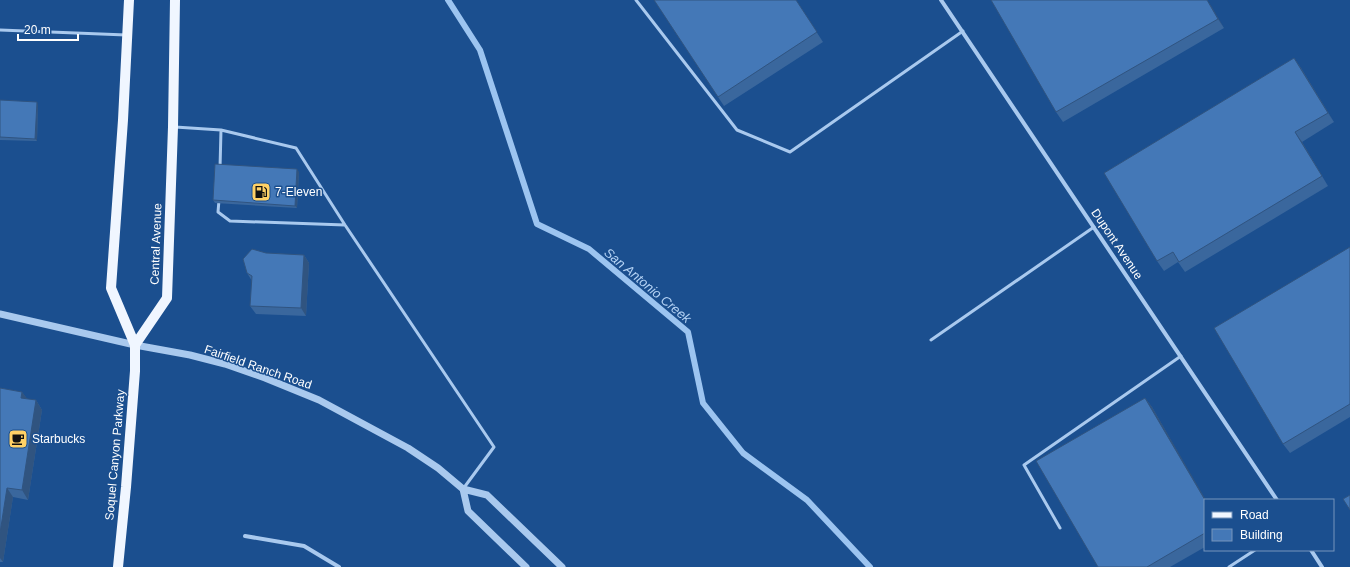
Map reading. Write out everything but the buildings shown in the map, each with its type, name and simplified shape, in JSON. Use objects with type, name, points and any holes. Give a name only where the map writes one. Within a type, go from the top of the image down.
[{"type":"main road","points":[[129,0],[123,120],[110,288],[135,344]]},
{"type":"main road","name":"Central Avenue","points":[[135,344],[167,298],[173,127],[175,0]]},
{"type":"main road","name":"Soquel Canyon Parkway","points":[[118,567],[135,371],[135,344]]},
{"type":"street","name":"Dupont Avenue","points":[[941,0],[1276,499]]},
{"type":"street","name":"Fairfield Ranch Road","points":[[0,314],[225,364],[265,378],[319,400],[408,448],[438,468],[463,489],[486,495],[562,567]]},
{"type":"street","points":[[463,489],[468,511],[526,567]]},
{"type":"street","points":[[245,536],[304,546],[339,567]]},
{"type":"street","points":[[1311,551],[1322,567]]},
{"type":"lane","points":[[636,0],[738,130],[790,152],[963,32]]},
{"type":"lane","points":[[0,30],[128,36]]},
{"type":"lane","points":[[173,127],[221,130],[296,148],[345,225],[494,447],[463,489]]},
{"type":"lane","points":[[220,175],[221,130]]},
{"type":"lane","points":[[219,197],[218,212],[230,222],[345,225]]},
{"type":"lane","points":[[930,340],[1094,227]]},
{"type":"lane","points":[[1060,528],[1024,465],[1181,356]]},
{"type":"lane","points":[[1229,567],[1253,551]]},
{"type":"waterway","name":"San Antonio Creek","points":[[448,0],[480,50],[537,224],[589,249],[688,332],[703,403],[743,453],[807,500],[870,567]]},
{"type":"place","name":"7-Eleven","points":[[261,192]]},
{"type":"place","name":"Starbucks","points":[[18,439]]}]
